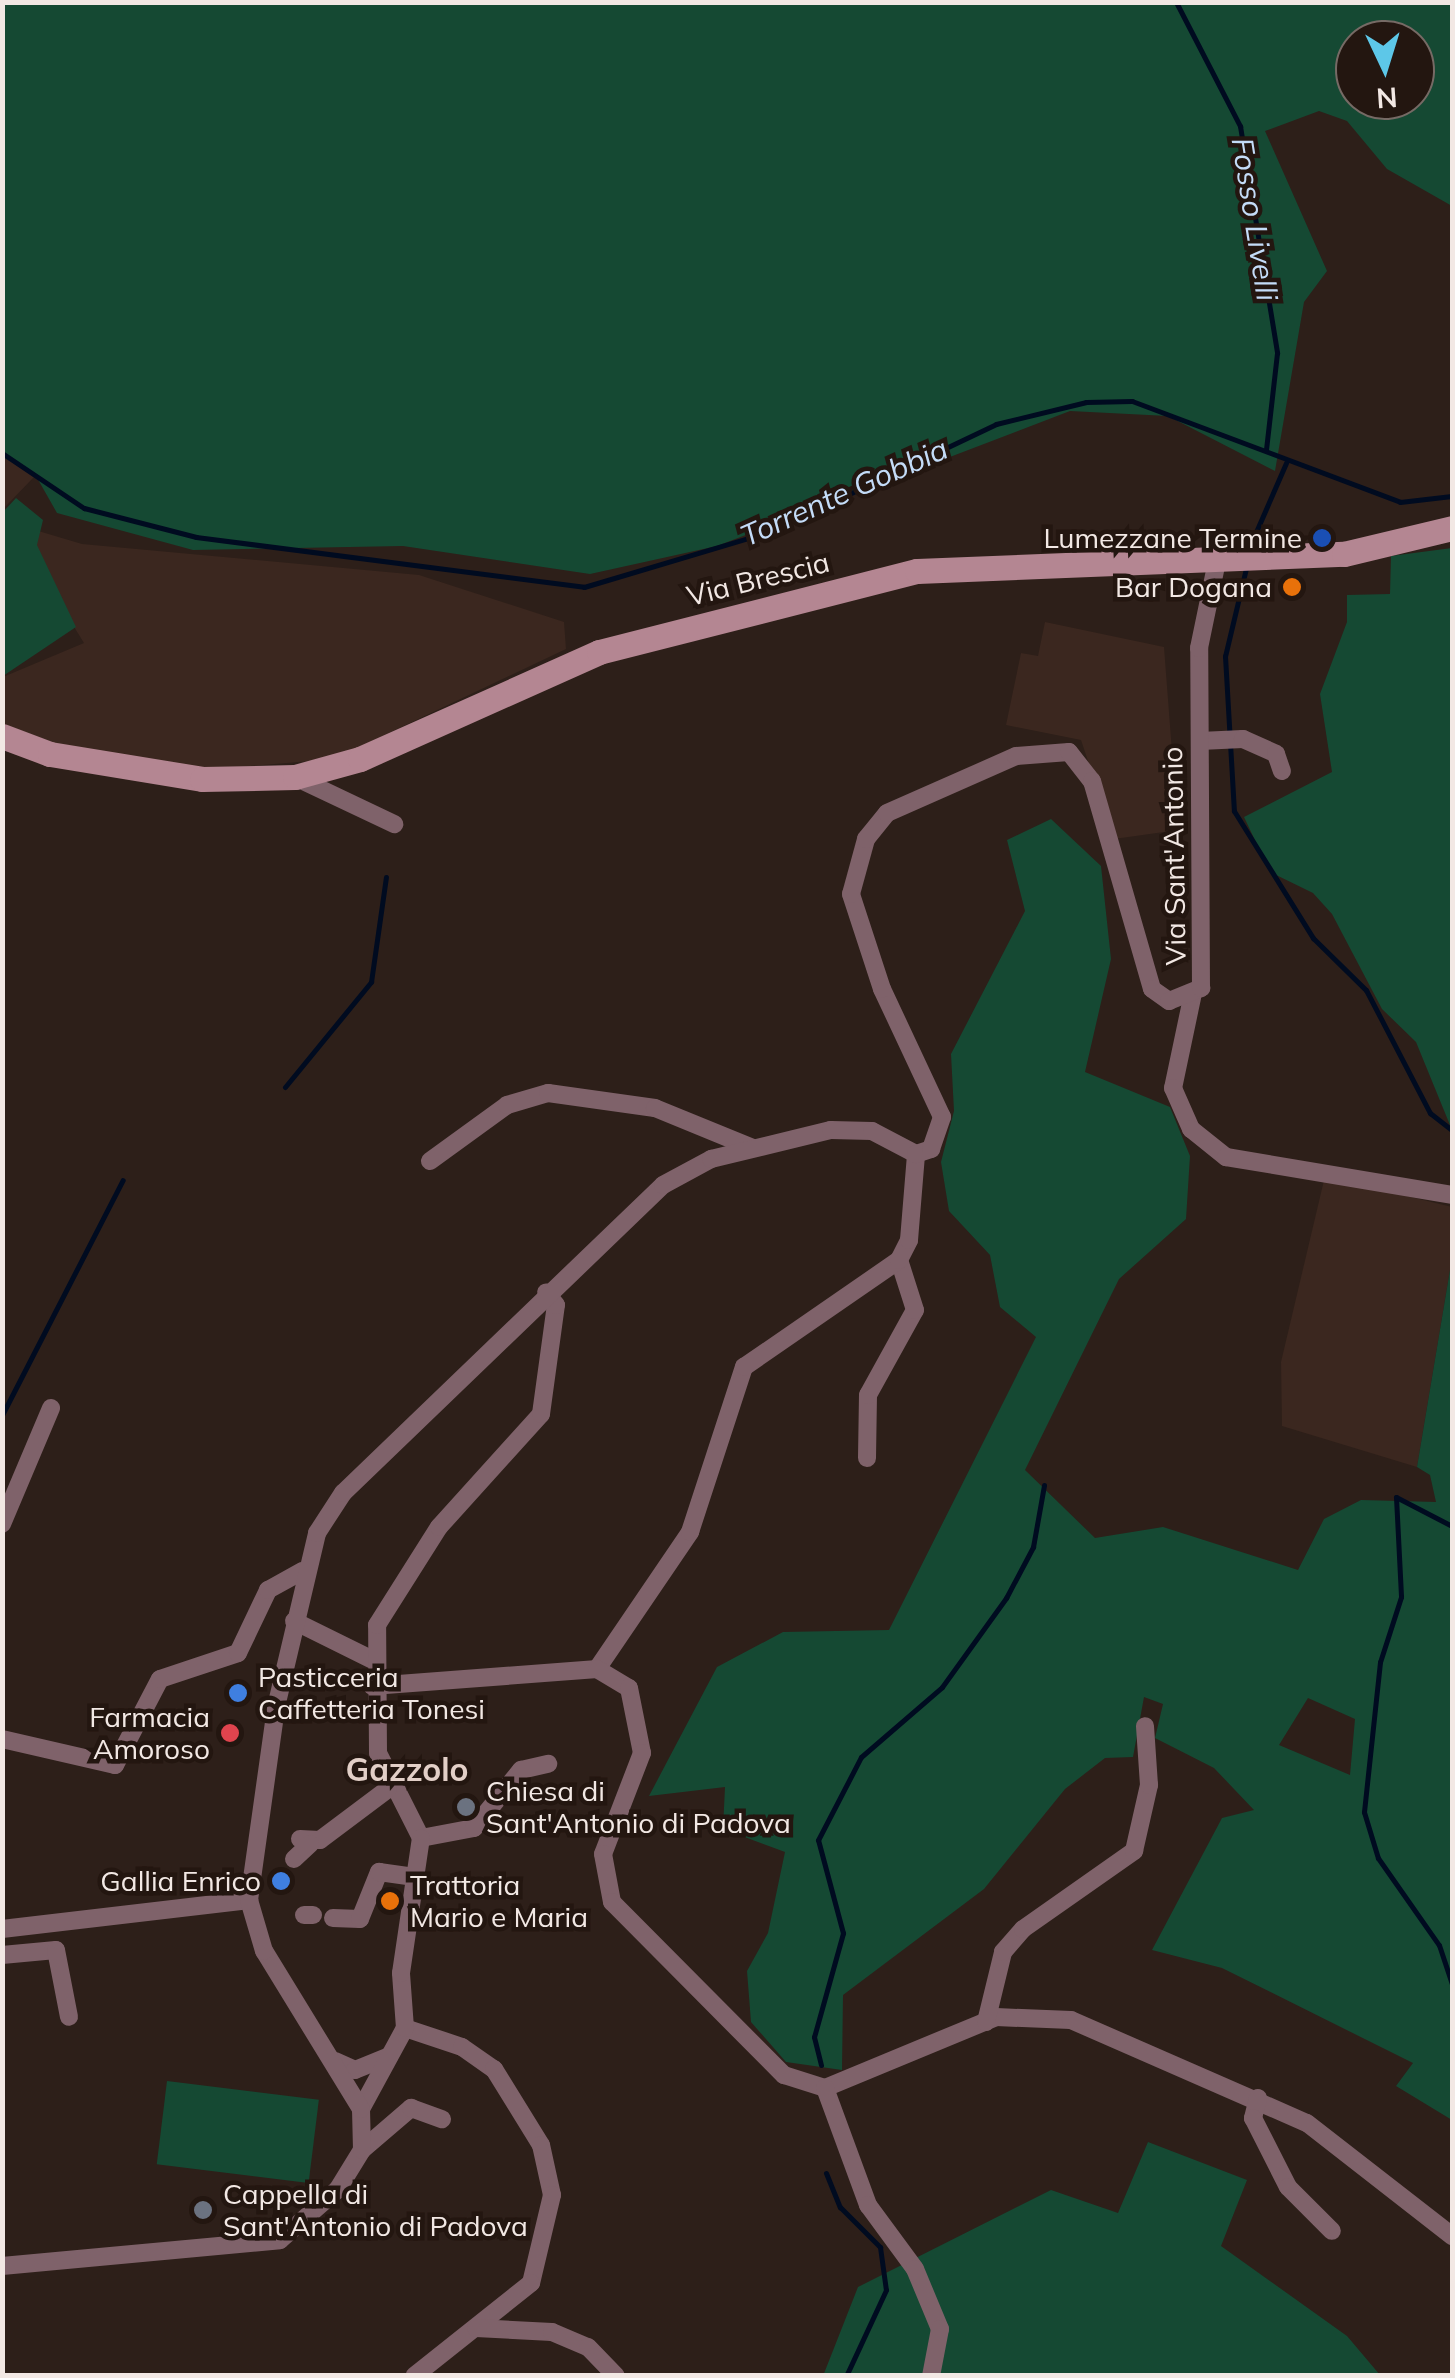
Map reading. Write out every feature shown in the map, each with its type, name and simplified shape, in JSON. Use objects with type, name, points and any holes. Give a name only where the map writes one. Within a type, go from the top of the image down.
[{"type":"main road","name":"Via Brescia","points":[[2,736],[50,754],[202,779],[295,777],[360,759],[600,652],[899,576],[1055,560],[1217,561],[1394,547],[1452,528]]},
{"type":"street","name":"Via Sant'Antonio","points":[[916,1154],[931,1149],[942,1117],[876,974],[851,894],[866,839],[912,798],[1016,756],[1070,752],[1092,781],[1152,989],[1169,1001],[1192,998],[1204,970],[1209,741],[1199,648],[1217,561]]},
{"type":"street","points":[[1209,741],[1242,740],[1276,754],[1282,771]]},
{"type":"street","name":"Via Brescia","points":[[295,777],[394,824]]},
{"type":"street","points":[[1192,998],[1173,1088],[1191,1129],[1226,1157],[1452,1196]]},
{"type":"street","points":[[430,1161],[507,1105],[548,1093],[654,1108],[753,1148]]},
{"type":"street","points":[[362,2109],[336,2061],[264,1951],[249,1900],[302,1571],[344,1493],[546,1292],[663,1185],[753,1148],[853,1128],[916,1154],[910,1240],[899,1260],[744,1367],[690,1532],[596,1669]]},
{"type":"street","points":[[867,1458],[868,1395],[915,1310],[899,1260]]},
{"type":"street","points":[[362,2150],[362,2109],[405,2028],[400,1973],[406,1874],[416,1831],[388,1789],[371,1658],[402,1579],[540,1414],[556,1305],[546,1292]]},
{"type":"street","points":[[514,1323],[554,1336]]},
{"type":"street","points":[[2,1524],[51,1408]]},
{"type":"street","points":[[2,1739],[115,1764],[160,1679],[238,1652],[268,1590],[302,1571]]},
{"type":"street","points":[[294,1622],[371,1658]]},
{"type":"street","points":[[372,1686],[596,1669],[629,1688],[642,1753],[604,1854],[612,1902],[760,2058],[825,2088],[868,2205],[915,2269],[940,2329],[930,2376]]},
{"type":"street","points":[[986,2022],[1003,1952],[1023,1929],[1134,1852],[1149,1786],[1146,1726]]},
{"type":"street","points":[[416,1831],[474,1828],[522,1770],[548,1764]]},
{"type":"street","points":[[294,1859],[304,1841],[388,1789]]},
{"type":"street","points":[[332,1918],[360,1919],[378,1872],[406,1874]]},
{"type":"street","points":[[2,1929],[249,1900]]},
{"type":"street","points":[[2,1954],[56,1950],[69,2017]]},
{"type":"street","points":[[825,2088],[986,2022],[1038,2013],[1071,2020],[1258,2098],[1355,2157],[1452,2236]]},
{"type":"street","points":[[405,2028],[462,2047],[494,2070],[541,2145],[552,2195],[542,2266],[476,2328],[414,2376]]},
{"type":"street","points":[[336,2061],[355,2070],[388,2056]]},
{"type":"street","points":[[1258,2098],[1253,2118],[1288,2187],[1332,2231]]},
{"type":"street","points":[[2,2266],[280,2240],[327,2204],[362,2150],[411,2108],[442,2118]]},
{"type":"street","points":[[476,2328],[552,2332],[588,2346],[616,2376]]},
{"type":"shaded area","points":[[3,456],[34,477],[3,509]]},
{"type":"shaded area","points":[[35,530],[82,544],[419,575],[564,622],[566,649],[334,759],[204,770],[63,746],[3,724],[3,677],[84,643],[24,546]]},
{"type":"shaded area","points":[[1045,622],[1164,647],[1178,830],[1114,839],[1081,740],[1006,725],[1021,653],[1038,656]]},
{"type":"shaded area","points":[[1325,1176],[1452,1207],[1452,1258],[1417,1467],[1282,1426],[1281,1362]]},
{"type":"green space","points":[[3,2],[1452,3],[1452,206],[1387,169],[1344,120],[1435,120],[1435,20],[1335,20],[1335,117],[1319,111],[1265,131],[1327,271],[1304,302],[1275,471],[1168,416],[1070,411],[717,546],[590,574],[403,546],[193,550],[57,513],[36,476],[3,457]]},
{"type":"green space","points":[[16,498],[43,520],[37,545],[76,627],[3,676],[3,512]]},
{"type":"green space","points":[[1452,548],[1452,1130],[1416,1042],[1382,1009],[1332,914],[1313,893],[1270,872],[1244,817],[1332,772],[1320,694],[1347,622],[1347,595],[1390,594],[1391,556]]},
{"type":"green space","points":[[1051,819],[1101,866],[1111,959],[1085,1072],[1170,1107],[1190,1156],[1186,1219],[1119,1279],[1025,1470],[1095,1538],[1163,1527],[1298,1570],[1324,1519],[1361,1500],[1436,1502],[1430,1475],[1417,1467],[1452,1258],[1452,2120],[1396,2086],[1413,2063],[1222,1968],[1152,1950],[1222,1818],[1254,1810],[1214,1768],[1155,1738],[1163,1704],[1144,1697],[1133,1757],[1105,1758],[1065,1789],[984,1889],[843,1995],[842,2070],[786,2062],[751,2022],[747,1971],[768,1933],[785,1852],[723,1829],[725,1787],[649,1796],[717,1667],[783,1632],[889,1630],[1036,1337],[1000,1307],[990,1255],[949,1211],[941,1162],[954,1111],[951,1054],[1025,911],[1007,840]],"holes":[[[1308,1698],[1355,1719],[1350,1775],[1279,1745]]]},
{"type":"green space","points":[[167,2081],[319,2100],[309,2183],[157,2164]]},
{"type":"green space","points":[[1148,2142],[1247,2180],[1221,2246],[1347,2336],[1380,2375],[823,2376],[858,2287],[1051,2190],[1118,2213]]},
{"type":"waterway","name":"Fosso Livelli","points":[[1176,2],[1240,126],[1277,353],[1266,449]]},
{"type":"waterway","name":"Torrente Gobbia","points":[[2,453],[84,508],[196,537],[584,587],[769,532],[996,424],[1086,402],[1132,401],[1400,502],[1452,496]]},
{"type":"waterway","points":[[1249,548],[1286,463]]},
{"type":"waterway","points":[[1247,564],[1225,656],[1234,811],[1313,938],[1366,990],[1430,1113],[1452,1130]]},
{"type":"waterway","points":[[285,1087],[371,982],[386,877]]},
{"type":"waterway","points":[[2,1415],[123,1180]]},
{"type":"waterway","points":[[821,2065],[814,2037],[843,1933],[818,1840],[861,1757],[942,1687],[1006,1598],[1033,1547],[1044,1485]]},
{"type":"waterway","points":[[1396,1497],[1401,1597],[1380,1662],[1364,1812],[1378,1858],[1439,1945],[1452,1984]]},
{"type":"waterway","points":[[1396,1497],[1452,1526]]},
{"type":"waterway","points":[[826,2173],[840,2207],[880,2247],[886,2290],[846,2376]]},
{"type":"place","name":"Lumezzane Termine","points":[[1322,538]]},
{"type":"place","name":"Bar Dogana","points":[[1292,587]]},
{"type":"place","name":"Pasticceria Caffetteria Tonesi","points":[[238,1693]]},
{"type":"place","name":"Farmacia Amoroso","points":[[230,1733]]},
{"type":"place","name":"Chiesa di Sant'Antonio di Padova","points":[[466,1807]]},
{"type":"place","name":"Gallia Enrico","points":[[281,1881]]},
{"type":"place","name":"Trattoria Mario e Maria","points":[[390,1901]]},
{"type":"place","name":"Cappella di Sant'Antonio di Padova","points":[[203,2210]]},
{"type":"district","name":"Gazzolo","points":[[407,1769]]}]
